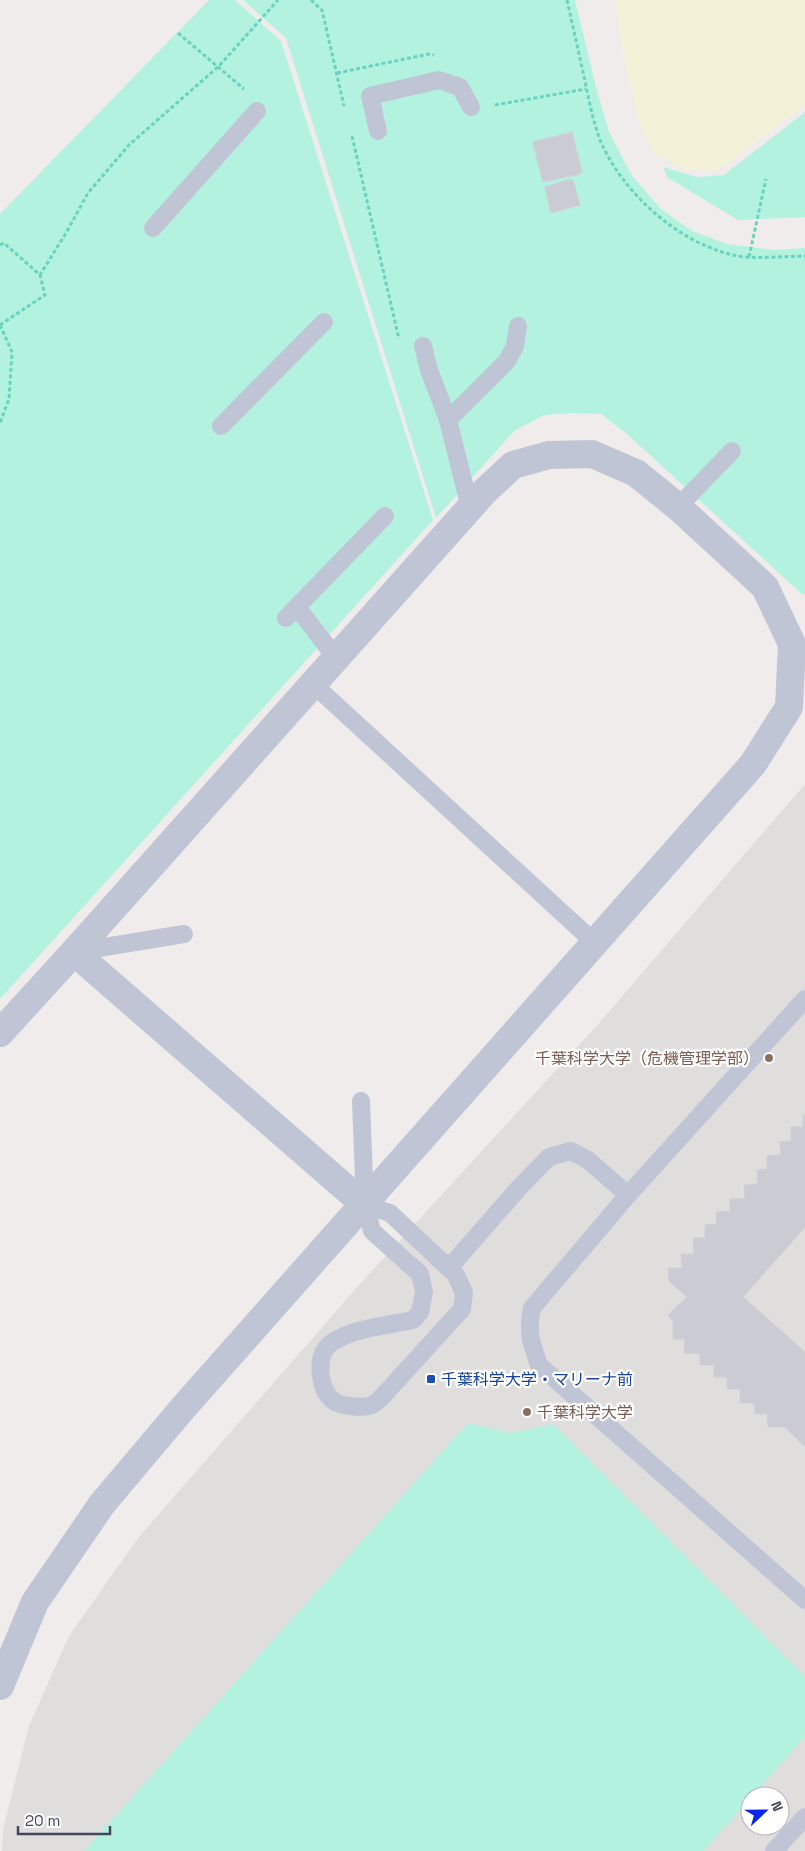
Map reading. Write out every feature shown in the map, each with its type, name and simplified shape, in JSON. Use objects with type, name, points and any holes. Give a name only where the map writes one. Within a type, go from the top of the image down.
[{"type":"street","points":[[0,1033],[470,508],[513,465],[549,455],[592,454],[636,473],[678,507],[765,587],[792,644],[788,706],[753,764],[365,1205],[183,1408],[102,1504],[35,1602],[0,1686]]},
{"type":"street","points":[[74,952],[365,1205]]},
{"type":"lane","points":[[378,132],[370,96],[439,80],[460,87],[471,107]]},
{"type":"lane","points":[[153,228],[257,111]]},
{"type":"lane","points":[[221,426],[324,322]]},
{"type":"lane","points":[[448,420],[507,361],[515,346],[518,326]]},
{"type":"lane","points":[[423,346],[429,370],[448,420],[470,508]]},
{"type":"lane","points":[[678,507],[732,451]]},
{"type":"lane","points":[[336,658],[292,613],[385,516]]},
{"type":"lane","points":[[313,684],[595,943]]},
{"type":"lane","points":[[74,952],[184,934]]},
{"type":"lane","points":[[805,999],[628,1195],[532,1308],[528,1325],[538,1365],[805,1600]]},
{"type":"lane","points":[[361,1101],[365,1205],[372,1231],[420,1274],[424,1292],[420,1312],[413,1320],[355,1333],[338,1339],[326,1348],[322,1359],[321,1375],[325,1391],[335,1402],[352,1406],[371,1406],[382,1397],[462,1309],[464,1293],[456,1275],[390,1213],[365,1205]]},
{"type":"lane","points":[[449,1268],[517,1190],[549,1157],[571,1151],[588,1160],[628,1195]]},
{"type":"lane","points":[[774,1851],[805,1817]]},
{"type":"path","points":[[40,275],[88,193],[129,145],[219,66],[278,0]]},
{"type":"path","points":[[311,0],[322,10],[346,111]]},
{"type":"path","points":[[567,0],[590,105],[600,140],[620,174],[643,202],[669,226],[699,242],[733,255],[749,257],[805,256]]},
{"type":"path","points":[[178,32],[244,88]]},
{"type":"path","points":[[350,130],[399,339]]},
{"type":"path","points":[[749,257],[766,179]]},
{"type":"path","points":[[0,246],[4,243],[40,275],[45,295],[0,325],[12,352],[9,399],[0,423]]},
{"type":"shaded area","name":"千葉科学大学","points":[[805,784],[805,1851],[2,1851],[3,1830],[29,1726],[69,1636],[138,1538],[359,1285],[600,1022]]},
{"type":"green space","points":[[209,0],[235,0],[281,41],[433,520],[0,999],[0,214]]},
{"type":"green space","points":[[243,0],[575,0],[609,132],[632,176],[661,209],[692,231],[727,244],[773,250],[805,248],[805,593],[803,595],[627,434],[601,414],[571,413],[544,415],[514,431],[436,518],[286,38]]},
{"type":"green space","points":[[805,112],[805,217],[738,220],[667,177],[663,167],[697,177],[724,175]]},
{"type":"green space","points":[[468,1423],[510,1433],[553,1424],[805,1677],[805,1737],[761,1786],[740,1786],[740,1810],[703,1851],[84,1851]]},
{"type":"sand","points":[[615,0],[805,0],[805,105],[721,169],[684,169],[656,155],[640,125],[623,54]]},
{"type":"building","points":[[572,132],[582,172],[543,182],[533,142]]},
{"type":"building","points":[[571,134],[580,174],[543,182],[533,142]]},
{"type":"building","points":[[570,179],[578,205],[552,212],[545,187]]},
{"type":"building","points":[[573,180],[580,205],[551,213],[545,187]]},
{"type":"building","points":[[805,1114],[805,1227],[743,1297],[805,1352],[805,1447],[785,1427],[768,1427],[767,1414],[755,1414],[754,1403],[740,1403],[740,1389],[727,1389],[727,1377],[714,1377],[714,1365],[700,1365],[700,1353],[684,1353],[685,1339],[673,1339],[673,1322],[668,1315],[687,1297],[669,1281],[668,1268],[682,1268],[681,1254],[694,1254],[693,1238],[705,1238],[705,1225],[717,1224],[716,1212],[730,1211],[730,1199],[745,1199],[744,1185],[758,1184],[757,1170],[767,1169],[767,1156],[781,1155],[780,1142],[791,1141],[791,1127],[803,1127],[803,1115]]},
{"type":"place","name":"千葉科学大学（危機管理学部）","points":[[769,1058]]},
{"type":"place","name":"千葉科学大学・マリーナ前","points":[[431,1379]]},
{"type":"place","name":"千葉科学大学","points":[[527,1412]]}]
